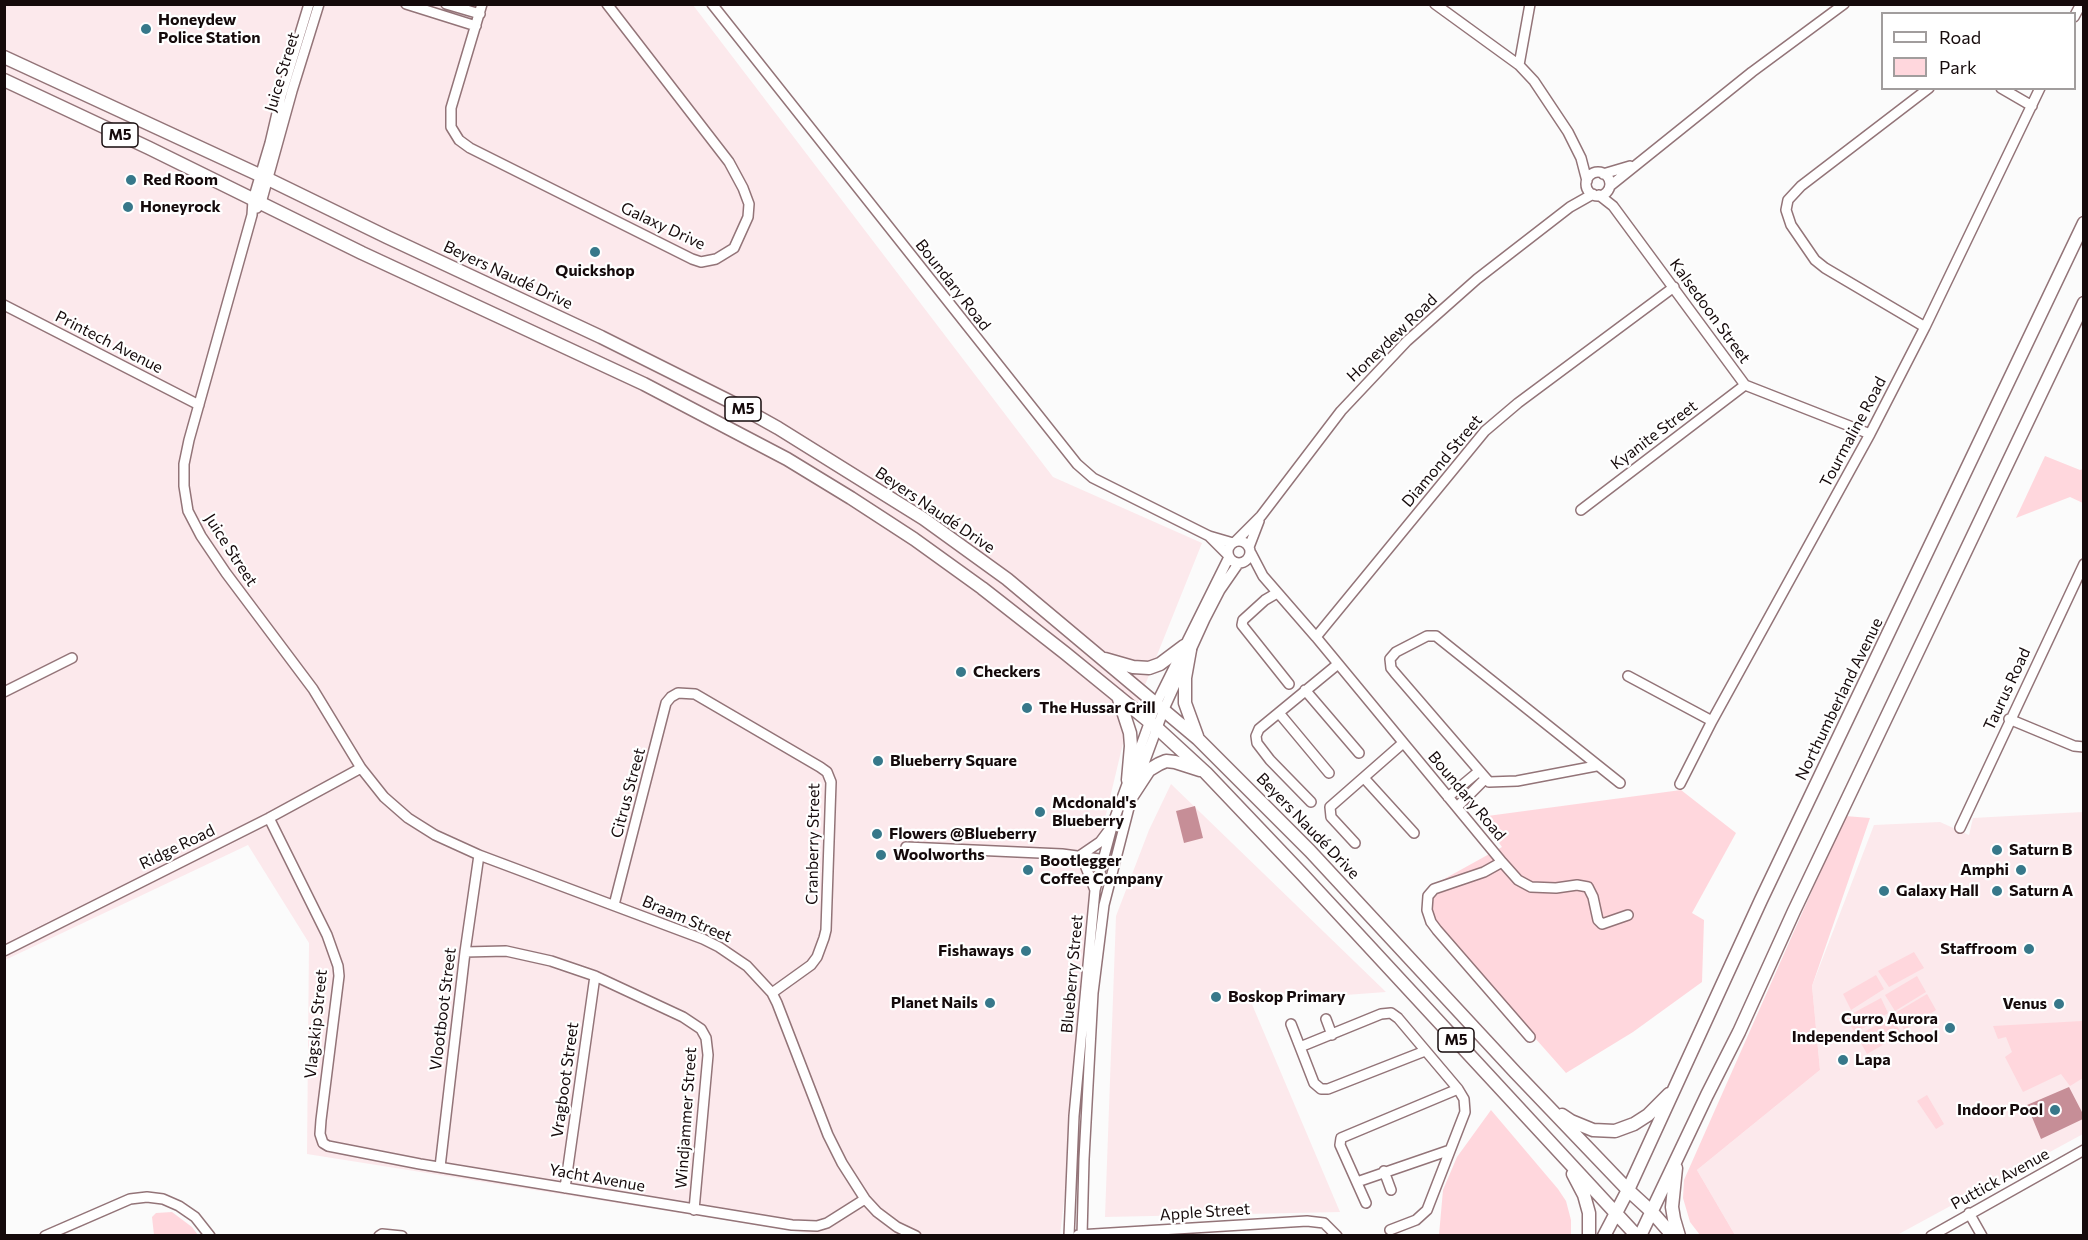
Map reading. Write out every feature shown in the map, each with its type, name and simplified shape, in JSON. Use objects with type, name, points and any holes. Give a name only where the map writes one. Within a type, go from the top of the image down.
[{"type":"main road","name":"Beyers Naudé Drive","points":[[4,57],[264,177],[601,337],[735,404],[778,428],[933,526],[1007,579],[1198,739],[1302,843],[1546,1104],[1652,1212],[1672,1236]]},
{"type":"main road","name":"M5","points":[[4,80],[362,253],[644,384],[787,459],[924,546],[982,588],[1117,695],[1206,773],[1319,892],[1615,1214],[1639,1236]]},
{"type":"main road","name":"Northumberland Avenue","points":[[1604,1236],[1628,1190],[1673,1090],[2084,223]]},
{"type":"main road","points":[[1639,1236],[1739,1032],[1799,900],[2084,303]]},
{"type":"main road","points":[[1101,657],[1133,667],[1149,668],[1187,648]]},
{"type":"main road","points":[[1187,648],[1185,703],[1198,739]]},
{"type":"main road","points":[[1117,695],[1130,733],[1128,780]]},
{"type":"main road","points":[[1132,796],[1149,770],[1166,761],[1181,763],[1206,773]]},
{"type":"main road","points":[[1546,1104],[1582,1126],[1593,1130],[1615,1131],[1634,1124],[1648,1115],[1673,1090]]},
{"type":"main road","points":[[1679,1236],[1672,1207],[1676,1171],[1682,1146]]},
{"type":"main road","points":[[1560,1153],[1584,1195],[1589,1213],[1589,1236]]},
{"type":"street","name":"Juice Street","points":[[309,4],[264,177],[199,405],[184,464],[184,486],[188,511],[201,536],[313,689],[361,768]]},
{"type":"street","name":"Juice Street","points":[[264,177],[319,4]]},
{"type":"street","points":[[406,4],[477,26]]},
{"type":"street","name":"Galaxy Drive","points":[[446,4],[481,9],[452,108],[452,127],[459,140],[470,148],[696,261],[716,259],[734,248],[748,217],[748,204],[743,188],[729,162],[608,4]]},
{"type":"street","name":"Boundary Road","points":[[712,4],[1077,464],[1093,477],[1116,490],[1209,536],[1234,542]]},
{"type":"street","points":[[1435,4],[1519,66],[1534,81],[1554,110],[1581,158],[1588,190],[1596,195],[1605,194],[1633,166],[1752,72],[1844,4]]},
{"type":"street","points":[[1519,66],[1530,4]]},
{"type":"street","points":[[1925,327],[1815,260],[1791,225],[1786,210],[1788,200],[1802,186],[1926,90]]},
{"type":"street","points":[[2004,90],[2032,106]]},
{"type":"street","name":"Tourmaline Road","points":[[1680,784],[1712,721],[1870,434],[1925,327],[2039,90]]},
{"type":"street","points":[[1581,158],[1609,180],[1609,188]]},
{"type":"street","points":[[1587,182],[1593,174],[1633,166]]},
{"type":"street","name":"Honeydew Road","points":[[1570,207],[1587,182]]},
{"type":"street","name":"Kalsedoon Street","points":[[1609,188],[1613,206]]},
{"type":"street","name":"Honeydew Road","points":[[1234,542],[1261,516],[1341,411],[1407,341],[1477,279],[1570,207],[1596,195]]},
{"type":"street","name":"Kalsedoon Street","points":[[1596,195],[1613,206],[1745,385],[1870,434]]},
{"type":"street","name":"Diamond Street","points":[[1316,637],[1485,431],[1509,410],[1674,287]]},
{"type":"street","name":"Printech Avenue","points":[[4,305],[199,405]]},
{"type":"street","name":"Kyanite Street","points":[[1581,510],[1745,385]]},
{"type":"street","name":"Honeydew Road","points":[[1250,550],[1261,516]]},
{"type":"street","name":"Boundary Road","points":[[1209,536],[1228,556]]},
{"type":"street","points":[[1153,726],[1160,707],[1228,556],[1228,548],[1234,542],[1244,542],[1250,550],[1248,559],[1241,563],[1220,590],[1187,648]]},
{"type":"street","name":"Boundary Road","points":[[1250,550],[1263,576],[1502,862],[1484,872],[1434,889],[1428,897],[1426,910],[1437,930],[1530,1037]]},
{"type":"street","points":[[1228,556],[1241,563]]},
{"type":"street","name":"Boundary Road","points":[[1241,563],[1263,576]]},
{"type":"street","name":"Taurus Road","points":[[1960,828],[2009,719],[2079,586],[2084,564]]},
{"type":"street","points":[[1277,593],[1265,600],[1243,620],[1242,625],[1289,684]]},
{"type":"street","points":[[1596,766],[1517,782],[1494,783],[1481,776],[1395,673],[1390,663],[1396,652],[1433,635],[1620,783]]},
{"type":"street","points":[[4,692],[72,658]]},
{"type":"street","points":[[1311,802],[1257,743],[1256,736],[1259,729],[1338,664]]},
{"type":"street","points":[[1628,676],[1712,721]]},
{"type":"street","points":[[1305,690],[1359,753]]},
{"type":"street","name":"Citrus Street","points":[[614,905],[666,704],[678,693]]},
{"type":"street","name":"Cranberry Street","points":[[678,693],[696,694],[820,767],[830,776],[824,938],[818,957],[811,965],[772,993]]},
{"type":"street","points":[[1279,713],[1329,773]]},
{"type":"street","points":[[2009,719],[2074,746],[2084,747]]},
{"type":"street","name":"Blueberry Street","points":[[1069,1235],[1074,1116],[1095,890],[1113,823],[1128,780],[1153,726]]},
{"type":"street","name":"Blueberry Street","points":[[1082,1235],[1093,993],[1100,925],[1132,796],[1153,726]]},
{"type":"street","points":[[1355,843],[1331,817],[1330,807],[1403,743]]},
{"type":"street","name":"Ridge Road","points":[[4,951],[269,818],[361,768]]},
{"type":"street","name":"Braam Street","points":[[361,768],[384,796],[408,818],[435,835],[479,855],[719,946],[747,966],[772,993],[777,1003],[828,1135],[842,1163],[865,1199],[877,1212],[897,1227],[916,1236]]},
{"type":"street","points":[[1448,797],[1481,776]]},
{"type":"street","points":[[1457,807],[1481,776]]},
{"type":"street","points":[[1364,778],[1414,833]]},
{"type":"street","name":"Vlagskip Street","points":[[269,818],[327,935],[338,966],[339,976],[321,1120],[321,1140]]},
{"type":"street","points":[[1081,855],[1100,842],[1113,823]]},
{"type":"street","points":[[906,848],[1081,855],[1115,862]]},
{"type":"street","name":"Vlootboot Street","points":[[440,1167],[465,952],[479,855]]},
{"type":"street","points":[[1081,855],[1095,890]]},
{"type":"street","points":[[1502,862],[1523,885],[1548,888],[1576,885],[1588,887],[1593,897],[1598,920],[1602,924],[1628,915]]},
{"type":"street","points":[[465,952],[506,951],[595,976]]},
{"type":"street","name":"Windjammer Street","points":[[595,976],[683,1017],[701,1029],[706,1038],[708,1055],[694,1210]]},
{"type":"street","name":"Vragboot Street","points":[[565,1188],[595,976]]},
{"type":"street","points":[[1300,1047],[1381,1014],[1391,1013],[1398,1018],[1458,1089],[1464,1100],[1465,1112],[1427,1210],[1416,1220],[1390,1230]]},
{"type":"street","points":[[1326,1019],[1332,1035]]},
{"type":"street","points":[[1291,1024],[1314,1083],[1322,1089],[1328,1089],[1425,1051]]},
{"type":"street","points":[[1366,1203],[1340,1145],[1341,1138],[1458,1089]]},
{"type":"street","name":"Yacht Avenue","points":[[321,1140],[328,1146],[440,1167],[792,1225],[817,1226],[827,1223],[865,1199]]},
{"type":"street","points":[[1358,1182],[1450,1149]]},
{"type":"street","name":"Puttick Avenue","points":[[1931,1236],[2084,1150]]},
{"type":"street","points":[[1384,1171],[1391,1190]]},
{"type":"street","points":[[45,1236],[68,1231],[130,1199],[147,1197],[163,1199],[179,1206],[195,1217],[210,1236]]},
{"type":"street","points":[[1969,1213],[1982,1236]]},
{"type":"street","name":"Apple Street","points":[[1069,1235],[1307,1221],[1324,1223],[1337,1236]]},
{"type":"street","points":[[379,1236],[391,1234],[402,1236]]},
{"type":"shaded area","points":[[5,5],[693,5],[1053,477],[1202,543],[1125,735],[1097,852],[1090,896],[1074,1116],[1060,1235],[819,1235],[307,1154],[309,943],[248,845],[5,960]]},
{"type":"shaded area","name":"Boskop Primary","points":[[1171,784],[1386,992],[1251,1002],[1340,1212],[1105,1217],[1116,916],[1149,830]]},
{"type":"shaded area","points":[[1195,806],[1203,838],[1184,843],[1176,811]]},
{"type":"shaded area","name":"Curro Aurora Independent School","points":[[2083,812],[2083,1134],[1897,1235],[1735,1235],[1697,1170],[1820,1070],[1812,986],[1874,825],[1940,822],[1969,835],[1973,818]]},
{"type":"shaded area","name":"Indoor Pool","points":[[2069,1087],[2083,1114],[2083,1119],[2041,1139],[2027,1105]]},
{"type":"green space","points":[[2045,456],[2080,470],[2083,469],[2083,503],[2070,497],[2016,518]]},
{"type":"green space","points":[[1681,790],[1736,833],[1692,913],[1704,920],[1702,982],[1633,1032],[1566,1073],[1433,923],[1426,889],[1502,847],[1480,817]]},
{"type":"green space","points":[[1845,816],[1870,818],[1812,986],[1820,1070],[1697,1170],[1735,1235],[1700,1235],[1690,1222],[1683,1198],[1684,1180]]},
{"type":"green space","points":[[1914,952],[1924,968],[1889,987],[1878,971]]},
{"type":"green space","points":[[1876,975],[1884,989],[1851,1010],[1843,994]]},
{"type":"green space","points":[[1917,976],[1926,992],[1895,1011],[1885,995]]},
{"type":"green space","points":[[1927,994],[1936,1010],[1904,1030],[1895,1013]]},
{"type":"green space","points":[[1881,998],[1888,1013],[1855,1033],[1846,1017]]},
{"type":"green space","points":[[1891,1017],[1902,1034],[1867,1054],[1857,1036]]},
{"type":"green space","points":[[2083,1017],[2083,1078],[2070,1086],[2061,1074],[2023,1092],[2005,1057],[2012,1052],[2006,1037],[1998,1039],[1993,1026],[2082,1021]]},
{"type":"green space","points":[[1927,1095],[1944,1124],[1936,1129],[1917,1101]]},
{"type":"green space","points":[[1491,1110],[1566,1201],[1571,1220],[1571,1235],[1439,1235],[1443,1190],[1457,1157]]},
{"type":"green space","points":[[172,1212],[192,1227],[198,1235],[154,1235],[152,1217],[156,1213]]},
{"type":"place","name":"Honeydew Police Station","points":[[146,29]]},
{"type":"place","name":"Red Room","points":[[131,180]]},
{"type":"place","name":"Honeyrock","points":[[128,207]]},
{"type":"place","name":"Quickshop","points":[[595,252]]},
{"type":"place","name":"Checkers","points":[[961,672]]},
{"type":"place","name":"The Hussar Grill","points":[[1027,708]]},
{"type":"place","name":"Blueberry Square","points":[[878,761]]},
{"type":"place","name":"Mcdonald's Blueberry","points":[[1040,812]]},
{"type":"place","name":"Flowers @Blueberry","points":[[877,834]]},
{"type":"place","name":"Saturn B","points":[[1997,850]]},
{"type":"place","name":"Woolworths","points":[[881,855]]},
{"type":"place","name":"Bootlegger Coffee Company","points":[[1028,870]]},
{"type":"place","name":"Amphi","points":[[2021,870]]},
{"type":"place","name":"Galaxy Hall","points":[[1884,891]]},
{"type":"place","name":"Saturn A","points":[[1997,891]]},
{"type":"place","name":"Staffroom","points":[[2029,949]]},
{"type":"place","name":"Fishaways","points":[[1026,951]]},
{"type":"place","name":"Boskop Primary","points":[[1216,997]]},
{"type":"place","name":"Planet Nails","points":[[990,1003]]},
{"type":"place","name":"Venus","points":[[2059,1004]]},
{"type":"place","name":"Curro Aurora Independent School","points":[[1950,1028]]},
{"type":"place","name":"Lapa","points":[[1843,1060]]},
{"type":"place","name":"Indoor Pool","points":[[2055,1110]]}]
